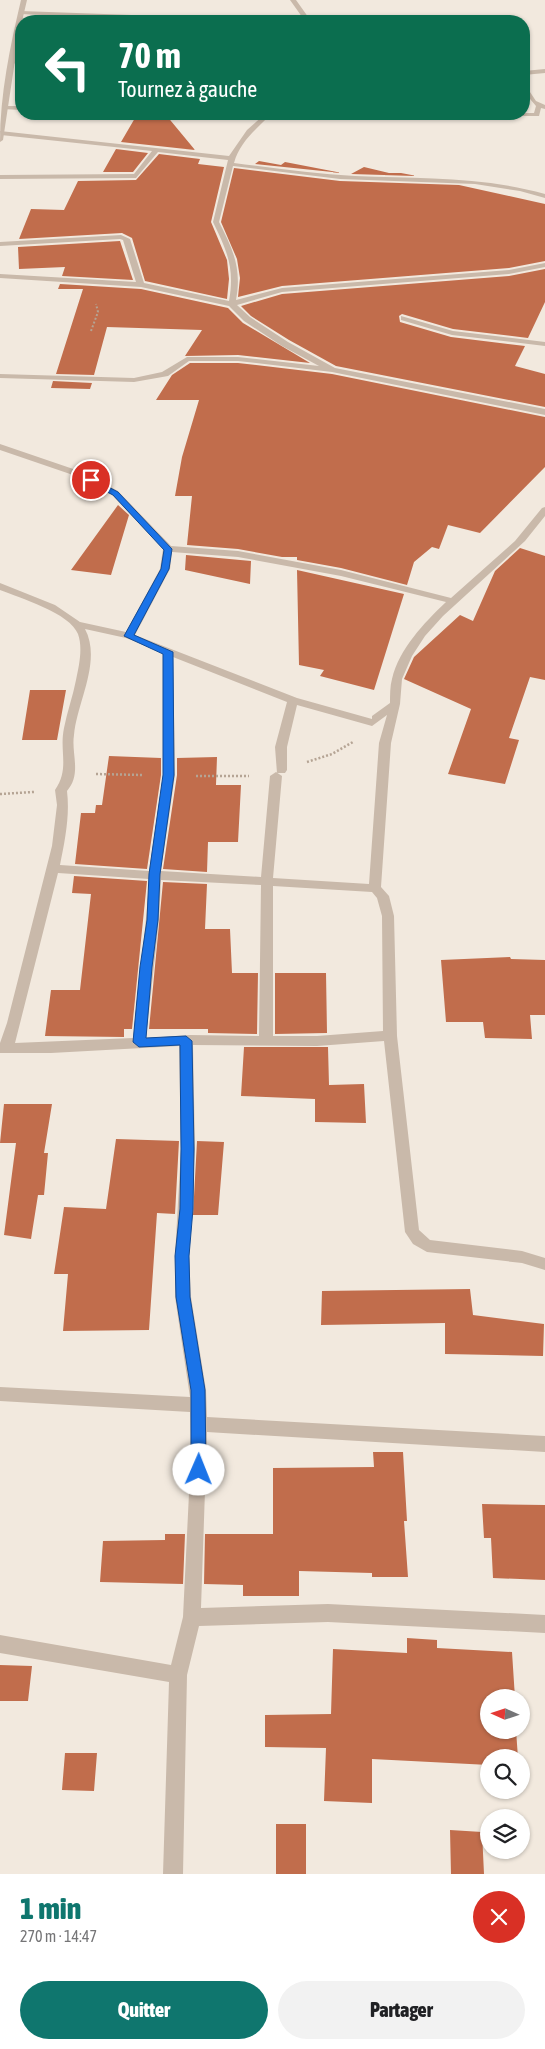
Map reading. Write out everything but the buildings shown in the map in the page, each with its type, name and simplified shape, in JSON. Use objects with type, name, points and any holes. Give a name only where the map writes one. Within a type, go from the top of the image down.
[{"type":"street","points":[[24,0],[21,14],[56,15]]},
{"type":"street","points":[[293,0],[304,15]]},
{"type":"street","points":[[15,46],[1,137],[157,148],[231,161],[354,178],[488,182],[545,195]]},
{"type":"street","points":[[530,72],[545,71]]},
{"type":"street","points":[[530,97],[532,101],[542,107],[538,115],[530,116]]},
{"type":"street","points":[[4,108],[15,108]]},
{"type":"street","points":[[232,304],[236,282],[230,250],[216,222],[231,161],[249,131],[261,120]]},
{"type":"street","points":[[0,177],[136,176],[150,160],[157,148]]},
{"type":"street","points":[[0,244],[121,237],[126,239],[141,285]]},
{"type":"street","points":[[0,276],[141,285],[232,304],[282,290],[509,272],[545,265]]},
{"type":"street","points":[[232,304],[248,319],[285,344],[332,370]]},
{"type":"street","points":[[404,318],[438,330],[545,344]]},
{"type":"street","points":[[0,376],[149,378],[165,374],[187,359],[238,359],[332,370],[545,412]]},
{"type":"street","points":[[0,447],[79,474],[116,494],[168,549],[238,554],[341,573],[453,601]]},
{"type":"street","points":[[375,888],[385,743],[394,704],[393,687],[412,646],[432,620],[518,543],[545,510]]},
{"type":"street","points":[[129,636],[165,569],[168,549]]},
{"type":"street","points":[[0,586],[51,607],[77,624],[82,629],[85,640],[85,654],[68,734],[70,776],[61,790],[64,799],[58,847],[51,869],[19,1008],[4,1048],[51,1048],[139,1042],[318,1041],[390,1036]]},
{"type":"street","points":[[77,624],[129,636],[293,700],[374,721],[394,704]]},
{"type":"street","points":[[139,1042],[146,967],[153,920],[155,874],[168,775],[168,652]]},
{"type":"street","points":[[266,1040],[266,882],[281,747],[293,700]]},
{"type":"street","points":[[51,869],[375,888],[383,896],[388,916],[390,1036],[412,1232],[418,1240],[427,1246],[522,1256],[545,1264]]},
{"type":"street","points":[[173,1874],[178,1675],[192,1616],[196,1573],[198,1390],[183,1297],[182,1256],[188,1149],[186,1041]]},
{"type":"street","points":[[0,1394],[198,1405]]},
{"type":"street","points":[[198,1424],[545,1444]]},
{"type":"street","points":[[192,1616],[328,1613],[545,1624]]},
{"type":"street","points":[[0,1644],[178,1675]]},
{"type":"path","points":[[70,776],[278,773],[316,760],[352,744],[374,721]]},
{"type":"path","points":[[0,794],[61,790]]},
{"type":"route","points":[[91,480],[116,494],[168,549],[165,569],[129,636],[168,652],[170,700],[168,775],[155,874],[153,920],[146,967],[139,1042],[186,1041],[188,1149],[182,1256],[183,1297],[189,1345],[198,1390],[199,1470]]}]
